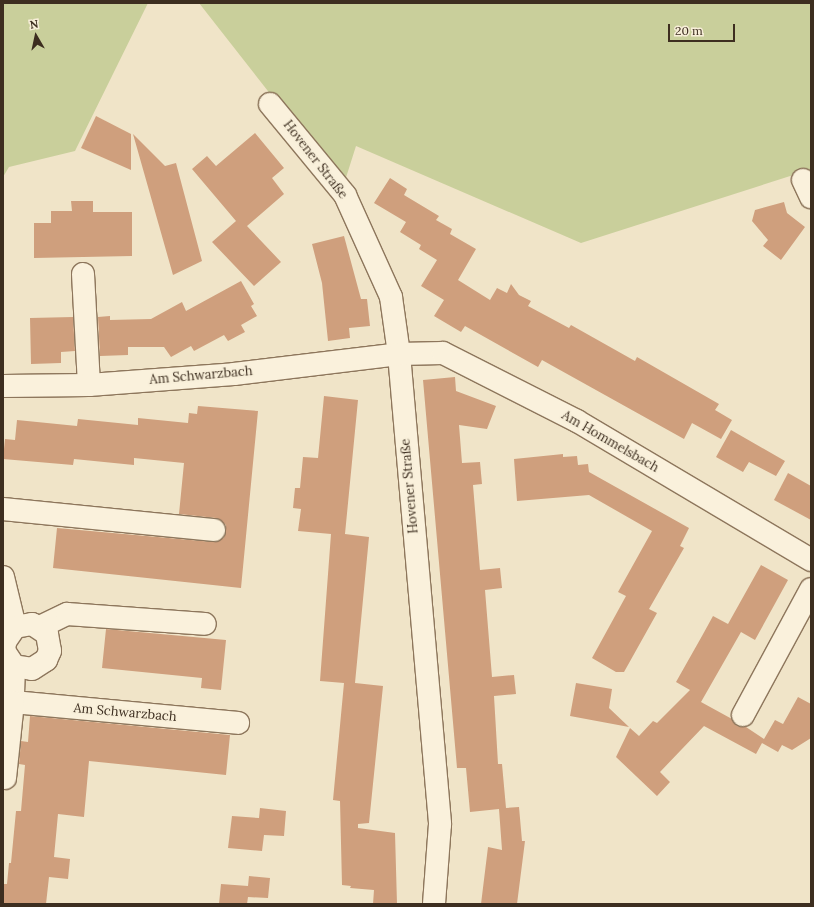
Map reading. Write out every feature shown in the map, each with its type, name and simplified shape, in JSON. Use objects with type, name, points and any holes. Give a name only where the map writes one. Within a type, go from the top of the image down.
[{"type":"street","name":"Hovener Straße","points":[[270,104],[345,195],[391,297],[399,354],[440,824],[434,904]]},
{"type":"street","points":[[83,274],[89,385]]},
{"type":"street","name":"Am Hommelsbach","points":[[399,354],[443,353],[577,422],[811,560]]},
{"type":"street","name":"Am Schwarzbach","points":[[3,386],[89,385],[234,374],[399,354]]},
{"type":"street","points":[[3,509],[214,530]]},
{"type":"street","points":[[3,577],[15,627]]},
{"type":"street","points":[[744,715],[811,588]]},
{"type":"street","points":[[5,778],[13,702],[14,666],[4,651],[8,634],[15,627],[28,624],[40,627],[67,614],[205,624]]},
{"type":"street","points":[[14,666],[32,669],[46,660],[50,642],[40,627]]},
{"type":"street","name":"Am Schwarzbach","points":[[13,702],[238,723]]},
{"type":"green space","points":[[3,3],[148,3],[75,151],[9,167],[3,177]]},
{"type":"green space","points":[[199,3],[811,3],[811,167],[809,170],[581,243],[356,146],[343,187]]},
{"type":"building","points":[[96,116],[131,134],[131,170],[81,148]]},
{"type":"building","points":[[255,133],[284,168],[272,178],[284,194],[247,226],[281,262],[254,286],[212,242],[236,221],[192,169],[207,156],[216,166]]},
{"type":"building","points":[[133,134],[165,166],[176,163],[202,261],[173,275]]},
{"type":"building","points":[[390,178],[407,189],[404,195],[439,216],[436,220],[452,229],[450,234],[476,249],[458,280],[490,300],[497,288],[507,293],[511,284],[519,295],[531,301],[528,306],[569,328],[571,325],[635,361],[637,357],[719,404],[715,410],[732,420],[721,439],[692,423],[684,439],[542,360],[538,367],[465,326],[461,332],[434,316],[444,300],[421,286],[437,260],[419,249],[421,245],[400,232],[406,222],[374,203]]},
{"type":"building","points":[[71,201],[93,201],[93,212],[132,212],[132,256],[34,258],[34,223],[51,223],[51,211],[72,211]]},
{"type":"building","points":[[784,202],[787,213],[805,227],[781,260],[763,246],[768,240],[752,221],[755,210]]},
{"type":"building","points":[[344,236],[361,299],[367,299],[370,326],[349,328],[350,338],[328,341],[322,283],[312,244]]},
{"type":"building","points":[[241,281],[254,304],[251,306],[257,316],[241,325],[245,332],[228,341],[224,335],[194,351],[191,346],[171,357],[164,347],[128,347],[128,355],[100,356],[98,317],[110,316],[110,320],[151,319],[182,302],[186,311]]},
{"type":"building","points":[[73,317],[75,351],[61,352],[61,363],[31,364],[30,318]]},
{"type":"building","points":[[455,377],[456,391],[496,406],[487,429],[459,425],[462,463],[480,462],[482,484],[473,485],[480,570],[500,568],[502,588],[485,590],[492,677],[514,675],[516,694],[494,696],[498,764],[502,764],[506,808],[519,807],[522,841],[525,841],[517,904],[481,904],[488,847],[502,850],[499,809],[470,812],[466,768],[457,768],[423,380]]},
{"type":"building","points":[[324,396],[358,400],[345,534],[369,537],[355,683],[383,686],[369,823],[358,824],[358,828],[395,833],[397,904],[373,904],[374,890],[350,888],[351,886],[342,885],[340,801],[333,800],[344,683],[320,681],[331,534],[298,531],[301,509],[293,508],[295,488],[300,488],[303,457],[318,458]]},
{"type":"building","points":[[198,406],[258,411],[241,588],[53,568],[57,528],[213,542],[224,538],[226,525],[216,518],[179,514],[184,463],[134,458],[134,465],[74,459],[73,465],[3,459],[5,439],[15,440],[17,420],[77,426],[78,419],[138,425],[138,418],[188,423],[189,413],[197,414]]},
{"type":"building","points":[[731,430],[785,461],[776,476],[749,462],[743,472],[716,457]]},
{"type":"building","points":[[563,454],[563,457],[577,456],[578,465],[588,464],[589,472],[689,528],[680,546],[684,548],[649,609],[657,613],[624,672],[616,672],[592,658],[626,596],[618,592],[652,531],[589,495],[517,501],[514,459]]},
{"type":"building","points":[[788,473],[811,486],[811,520],[774,500]]},
{"type":"building","points":[[761,565],[788,580],[755,640],[741,632],[701,702],[732,719],[737,726],[746,727],[764,739],[775,720],[783,724],[798,697],[811,704],[811,738],[792,750],[782,745],[778,752],[762,743],[756,754],[704,726],[660,772],[670,782],[657,796],[616,757],[630,728],[639,736],[653,721],[657,723],[690,690],[676,682],[713,616],[728,624]]},
{"type":"building","points":[[106,629],[226,640],[221,690],[201,688],[202,678],[102,668]]},
{"type":"building","points":[[576,683],[612,689],[609,708],[629,727],[570,716]]},
{"type":"building","points":[[30,716],[230,735],[226,775],[89,761],[84,817],[58,814],[54,857],[70,859],[68,879],[49,877],[46,904],[3,904],[3,884],[7,884],[9,863],[11,863],[16,811],[21,811],[25,765],[19,764],[21,741],[28,742]]},
{"type":"building","points":[[260,808],[286,811],[284,836],[264,835],[262,851],[228,848],[232,816],[259,818]]},
{"type":"building","points":[[249,876],[270,878],[268,898],[248,897],[247,904],[219,904],[221,884],[248,886]]}]
